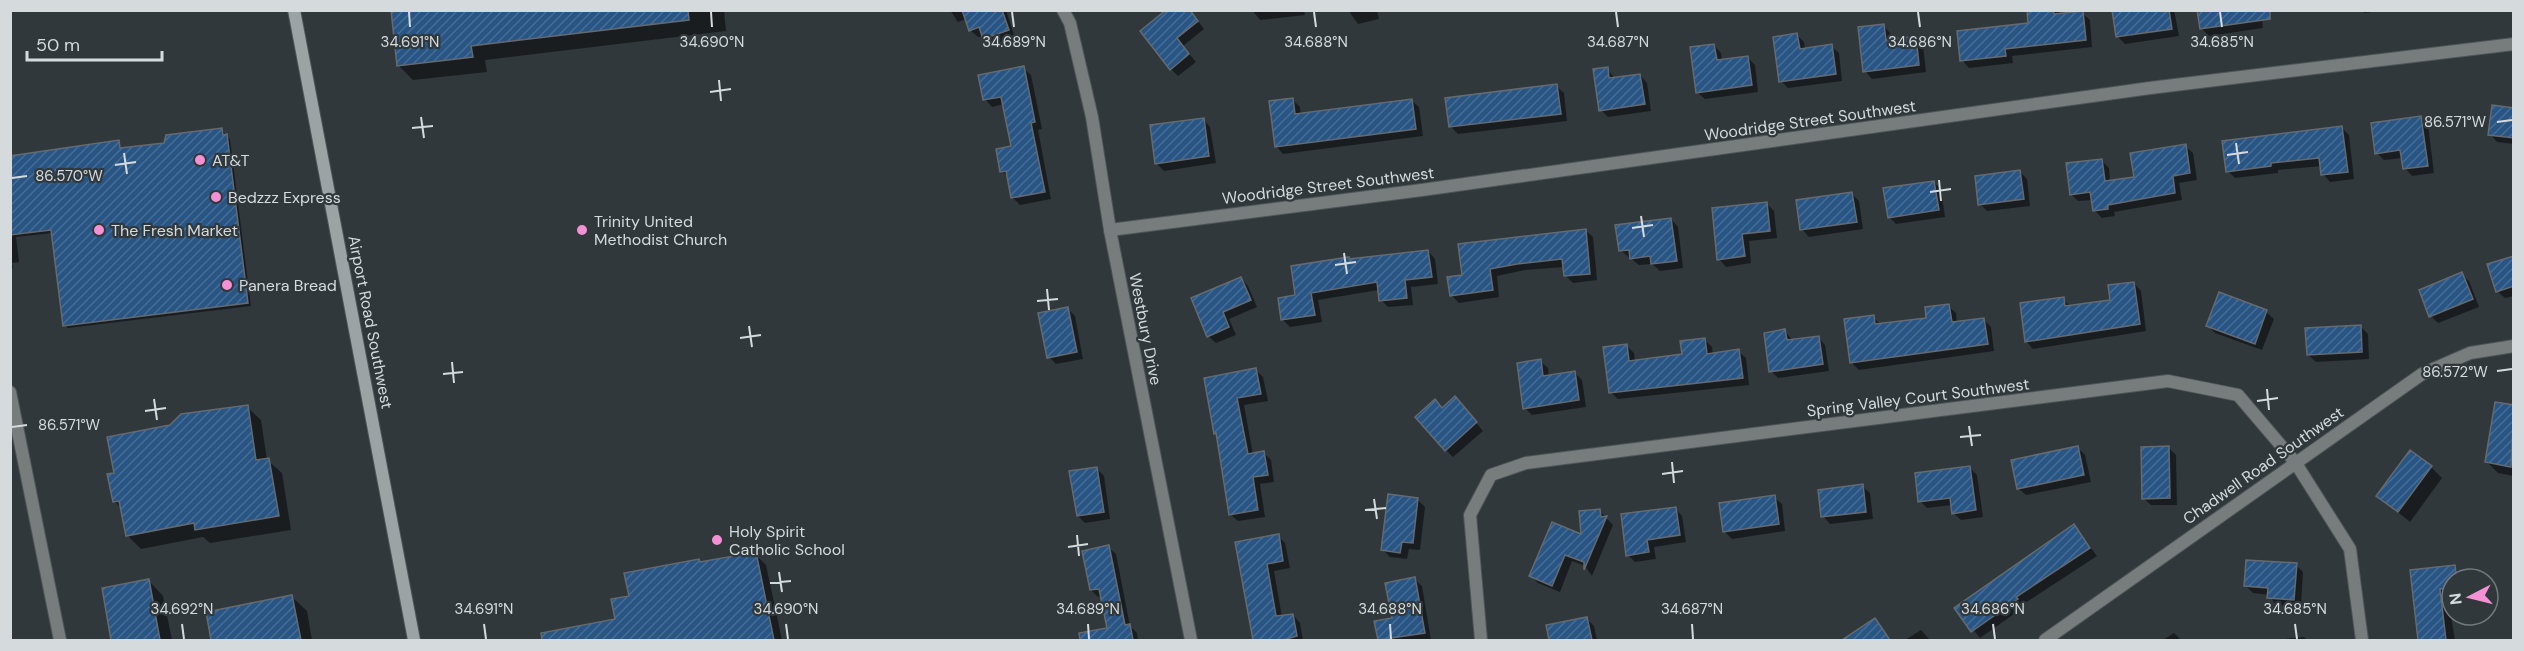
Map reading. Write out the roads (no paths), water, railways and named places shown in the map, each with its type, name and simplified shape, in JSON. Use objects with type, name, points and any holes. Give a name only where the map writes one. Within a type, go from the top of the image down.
[{"type":"main road","name":"Airport Road Southwest","points":[[294,10],[414,640]]},
{"type":"street","name":"Westbury Drive","points":[[1063,10],[1071,17],[1092,117],[1110,230],[1191,640]]},
{"type":"street","name":"Woodridge Street Southwest","points":[[1110,230],[1445,187],[2150,88],[2514,44]]},
{"type":"street","name":"Chadwell Road Southwest","points":[[2045,640],[2422,374],[2470,353],[2514,346]]},
{"type":"street","name":"Spring Valley Court Southwest","points":[[1481,640],[1470,515],[1491,475],[1526,463],[2168,381],[2238,395],[2295,462],[2350,549],[2362,640]]},
{"type":"street","points":[[10,392],[60,640]]},
{"type":"place","name":"AT&T","points":[[200,160]]},
{"type":"place","name":"Bedzzz Express","points":[[216,197]]},
{"type":"place","name":"The Fresh Market","points":[[99,230]]},
{"type":"place","name":"Trinity United Methodist Church","points":[[582,230]]},
{"type":"place","name":"Panera Bread","points":[[227,285]]},
{"type":"place","name":"Holy Spirit Catholic School","points":[[717,540]]}]
